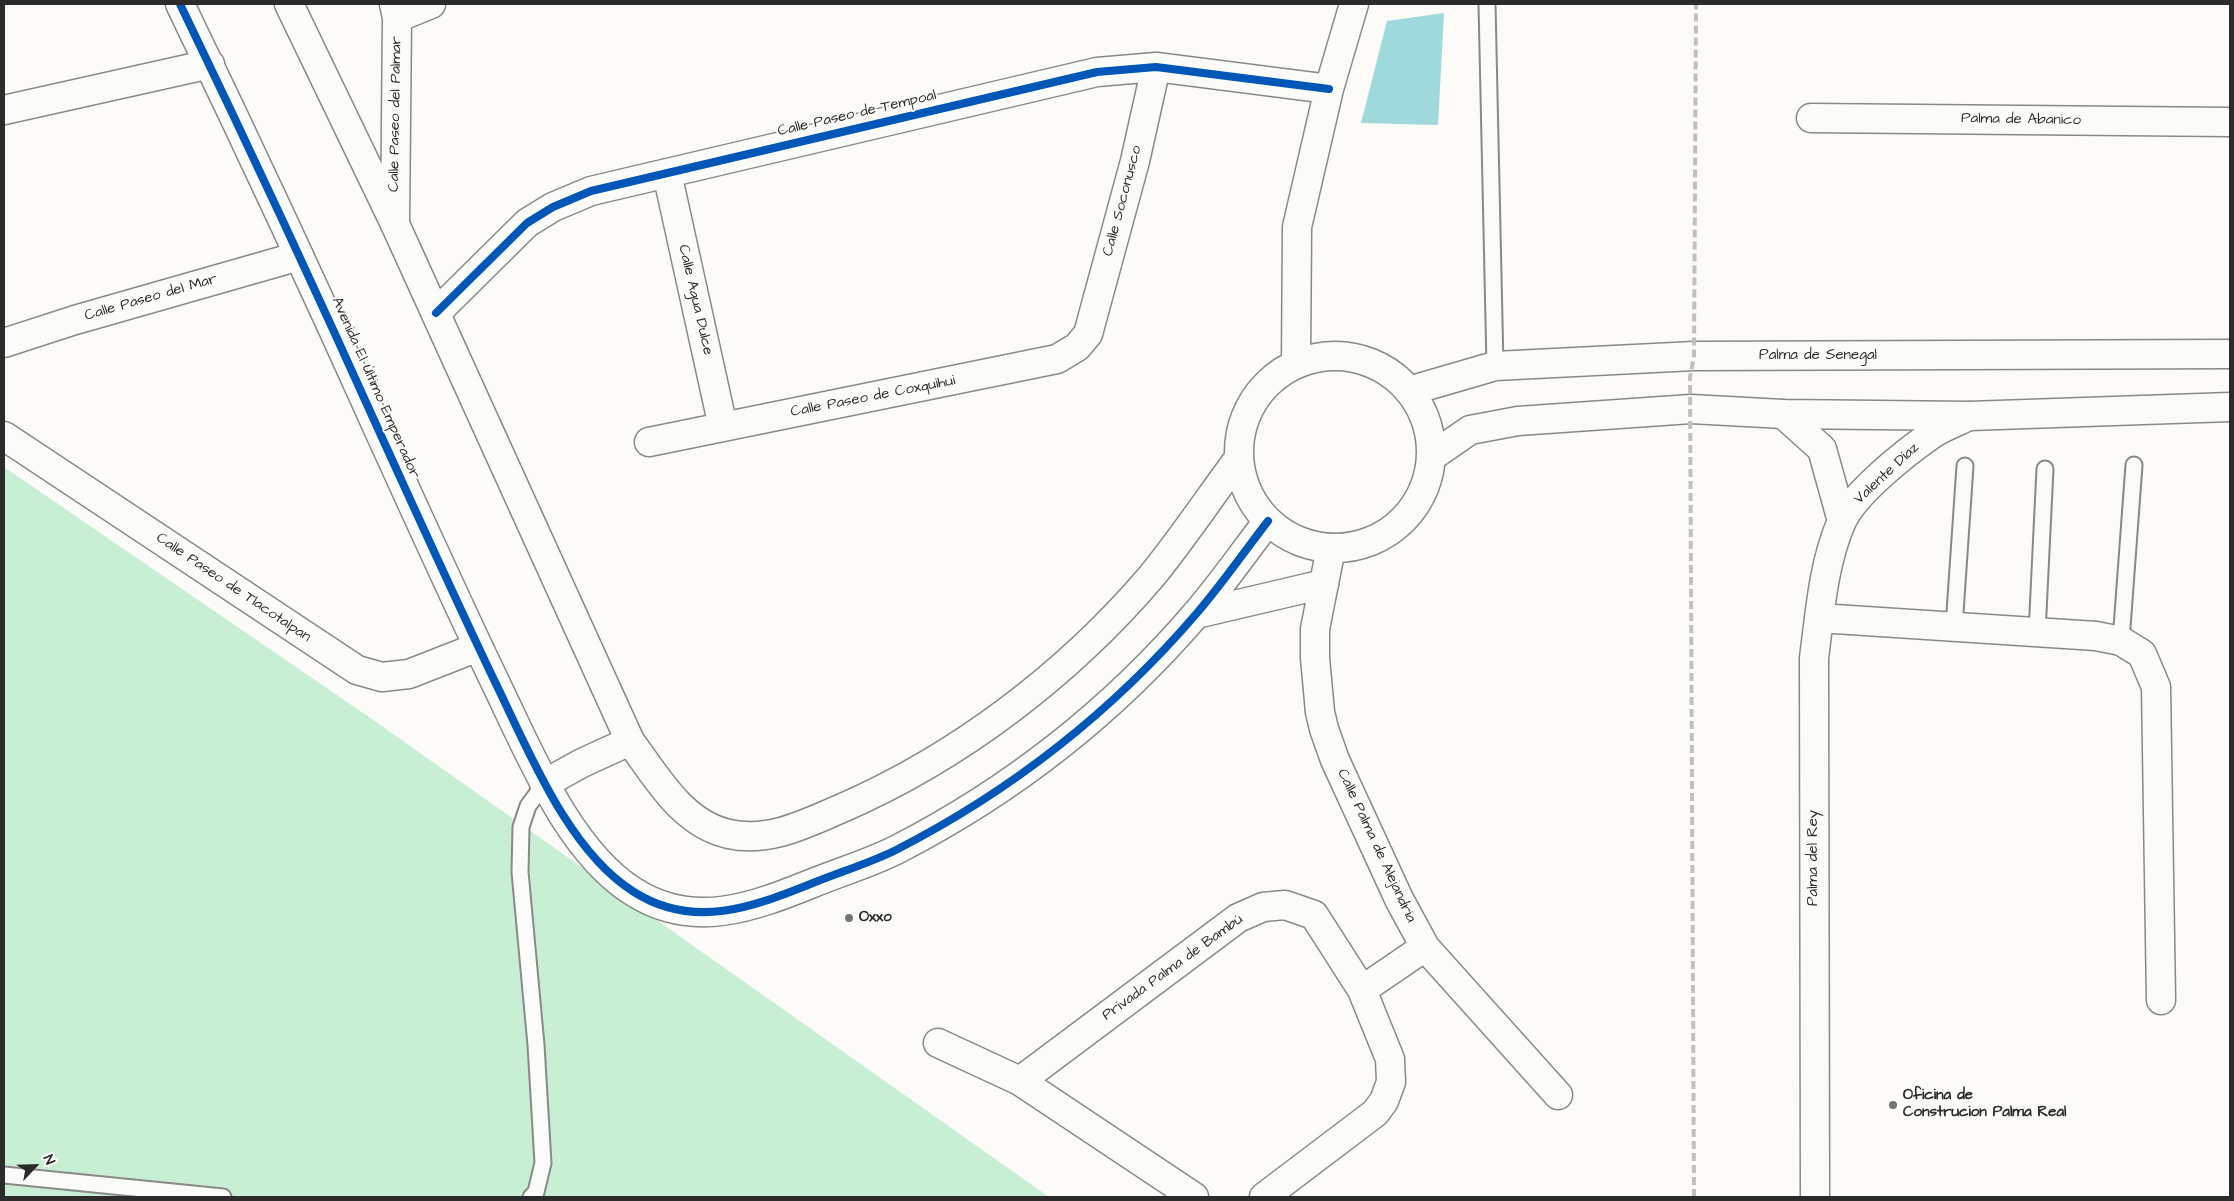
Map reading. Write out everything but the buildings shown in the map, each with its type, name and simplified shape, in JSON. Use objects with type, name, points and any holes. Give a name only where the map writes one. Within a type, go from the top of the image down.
[{"type":"street","name":"Avenida El Último Emperador","points":[[180,4],[210,64],[299,256],[478,647],[544,784],[587,849],[632,892],[657,904],[688,913],[720,912],[758,904],[893,851],[1001,788],[1039,763],[1097,715],[1196,614],[1268,521]]},
{"type":"street","points":[[289,4],[395,224],[630,741],[667,791],[690,816],[712,829],[730,835],[756,836],[779,834],[859,801],[936,759],[1013,708],[1084,648],[1151,576],[1239,458]]},
{"type":"street","points":[[395,11],[431,4]]},
{"type":"street","points":[[1296,363],[1298,227],[1329,89],[1354,4]]},
{"type":"street","name":"Calle Paseo del Palmar","points":[[395,11],[395,224]]},
{"type":"street","points":[[4,110],[210,64]]},
{"type":"street","name":"Calle Paseo de Tempoal","points":[[436,313],[527,223],[553,207],[591,191],[1097,72],[1156,67],[1329,89]]},
{"type":"street","name":"Calle Soconusco","points":[[1088,334],[1135,161],[1156,67]]},
{"type":"street","name":"Palma de Abanico","points":[[1811,118],[2230,122]]},
{"type":"street","name":"Calle Agua Dulce","points":[[667,173],[723,427]]},
{"type":"street","name":"Calle Paseo del Mar","points":[[4,343],[75,320],[299,256]]},
{"type":"street","name":"Calle Paseo de Coxquihui","points":[[649,442],[1057,359],[1077,348],[1088,334]]},
{"type":"street","name":"Palma de Senegal","points":[[1409,391],[1495,366],[1694,356],[2230,354]]},
{"type":"street","points":[[1342,356],[1365,360],[1389,371],[1409,391],[1424,417],[1434,455],[1419,498],[1403,520],[1382,536],[1357,546],[1331,548],[1297,541],[1268,521],[1248,492],[1239,458],[1242,429],[1252,402],[1271,379],[1296,363],[1319,357],[1342,356]]},
{"type":"street","points":[[1434,455],[1470,430],[1518,421],[1691,409],[1783,414],[1969,416],[2230,407]]},
{"type":"street","name":"Valente Díaz","points":[[1783,414],[1822,449],[1842,521]]},
{"type":"street","name":"Valente Díaz","points":[[1842,521],[1857,499],[1932,433],[1969,416]]},
{"type":"street","name":"Calle Paseo de Tlacotalpan","points":[[4,436],[358,670],[382,677],[409,674],[478,647]]},
{"type":"street","name":"Palma del Rey","points":[[1815,1197],[1814,658],[1830,554],[1842,521]]},
{"type":"street","name":"Calle Palma de Alejandría","points":[[1331,548],[1315,629],[1317,682],[1324,729],[1335,760],[1399,899],[1425,947],[1558,1095]]},
{"type":"street","points":[[1196,614],[1324,584]]},
{"type":"street","points":[[1819,618],[2096,636],[2121,641],[2142,654],[2156,688],[2161,1000]]},
{"type":"street","points":[[544,784],[582,763],[630,741]]},
{"type":"street","name":"Privada Palma de Bambú","points":[[1020,1081],[1238,918],[1263,907],[1285,905],[1314,916],[1362,990],[1390,1059],[1391,1082],[1384,1101],[1375,1113],[1264,1197]]},
{"type":"street","points":[[1362,990],[1425,947]]},
{"type":"street","points":[[938,1043],[1020,1081],[1194,1197]]},
{"type":"lane","points":[[1487,4],[1495,366]]},
{"type":"lane","points":[[2121,641],[2134,465]]},
{"type":"lane","points":[[1954,627],[1965,466]]},
{"type":"lane","points":[[2037,633],[2045,469]]},
{"type":"lane","points":[[531,1197],[536,1192],[543,1163],[536,1045],[520,872],[521,827],[528,806],[544,784]]},
{"type":"lane","points":[[4,1174],[223,1197]]},
{"type":"green space","points":[[4,467],[369,717],[1049,1197],[4,1197]]},
{"type":"water","points":[[1444,13],[1438,125],[1361,123],[1387,21]]},
{"type":"railway","points":[[1694,1197],[1690,377],[1694,356],[1696,4]]},
{"type":"cycle path","points":[[180,4],[284,222],[468,625],[537,770],[571,827],[590,852],[611,874],[634,892],[656,904],[679,910],[701,912],[724,911],[768,900],[886,855],[939,827],[980,802],[1058,746],[1131,683],[1197,613],[1268,521]]},
{"type":"cycle path","points":[[436,313],[527,223],[553,207],[591,191],[1097,72],[1156,67],[1329,89]]},
{"type":"place","name":"Oxxo","points":[[849,918]]},
{"type":"place","name":"Oficina de Construcion Palma Real","points":[[1893,1105]]}]
